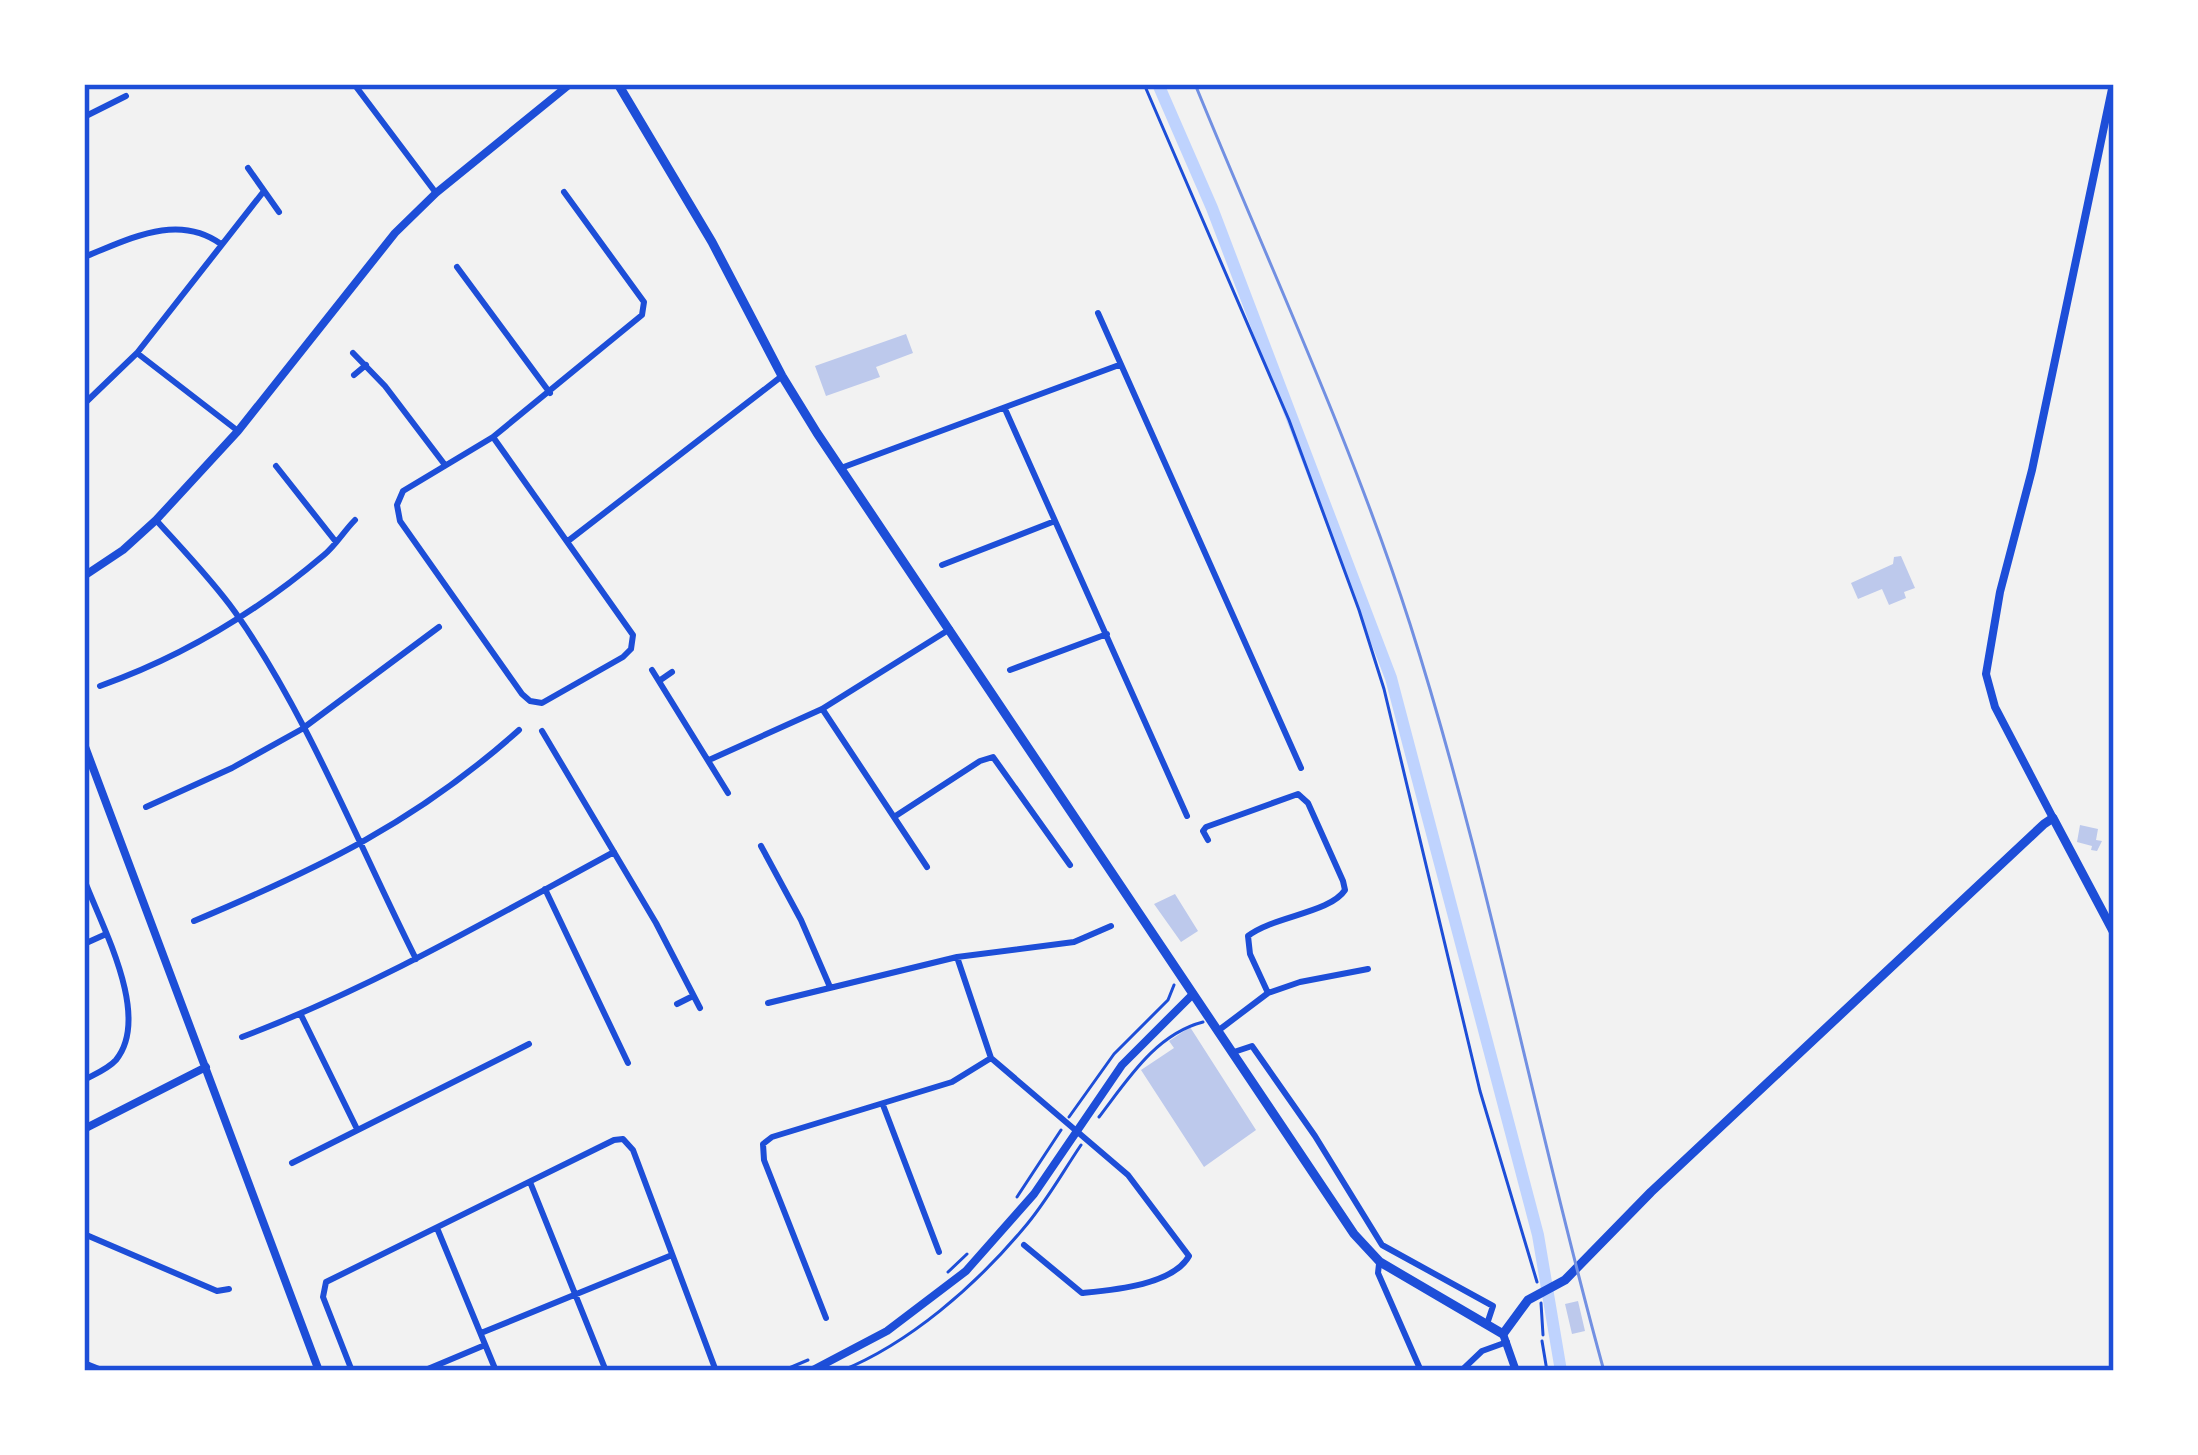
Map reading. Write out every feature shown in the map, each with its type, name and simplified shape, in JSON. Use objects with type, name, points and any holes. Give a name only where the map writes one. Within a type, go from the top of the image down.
[{"type":"main road","points":[[618,84],[712,242],[782,376],[840,469],[1376,1259],[1505,1338],[1537,1294],[1557,1287],[1651,1192],[2053,818],[2114,933]]},
{"type":"street","points":[[354,84],[436,193]]},
{"type":"street","points":[[84,576],[111,560],[156,520],[238,431],[375,255],[436,193],[570,84]]},
{"type":"street","points":[[2053,818],[1995,707],[1986,674],[2113,84]]},
{"type":"street","points":[[84,117],[126,96]]},
{"type":"street","points":[[248,168],[279,212]]},
{"type":"street","points":[[84,404],[137,353],[264,191]]},
{"type":"street","points":[[494,437],[632,632],[633,644],[623,657],[553,699],[537,703],[521,694],[397,514],[403,491],[494,437],[639,319],[644,307],[564,192]]},
{"type":"street","points":[[88,256],[165,229],[202,233],[221,244]]},
{"type":"street","points":[[457,267],[550,393]]},
{"type":"street","points":[[1098,313],[1301,768]]},
{"type":"street","points":[[353,352],[445,465]]},
{"type":"street","points":[[137,353],[238,431]]},
{"type":"street","points":[[354,375],[366,365]]},
{"type":"street","points":[[840,469],[1119,365]]},
{"type":"street","points":[[568,541],[782,376]]},
{"type":"street","points":[[1005,409],[1187,816]]},
{"type":"street","points":[[276,466],[336,542]]},
{"type":"street","points":[[156,520],[238,616],[302,729],[416,959]]},
{"type":"street","points":[[100,686],[171,659],[238,616],[317,560],[356,520]]},
{"type":"street","points":[[943,565],[1055,521]]},
{"type":"street","points":[[146,807],[230,770],[302,729],[440,627]]},
{"type":"street","points":[[709,760],[822,709],[950,629]]},
{"type":"street","points":[[1010,670],[1107,634]]},
{"type":"street","points":[[652,670],[728,793]]},
{"type":"street","points":[[659,681],[672,672]]},
{"type":"street","points":[[822,709],[927,867]]},
{"type":"street","points":[[194,921],[359,847],[432,799],[519,730]]},
{"type":"street","points":[[542,731],[700,1008]]},
{"type":"street","points":[[84,744],[319,1371]]},
{"type":"street","points":[[894,817],[980,760],[993,757],[1070,866]]},
{"type":"street","points":[[1208,840],[1206,827],[1298,794],[1308,803],[1343,881],[1345,890],[1334,902],[1282,918],[1248,936],[1250,954],[1268,993]]},
{"type":"street","points":[[760,846],[801,920],[830,987]]},
{"type":"street","points":[[242,1037],[301,1015],[416,959],[614,851]]},
{"type":"street","points":[[84,879],[130,1004],[128,1040],[116,1060],[84,1080]]},
{"type":"street","points":[[545,889],[628,1063]]},
{"type":"street","points":[[768,1003],[957,957],[1074,942],[1111,926]]},
{"type":"street","points":[[84,944],[104,934]]},
{"type":"street","points":[[957,957],[991,1058],[1105,1153],[1138,1187],[1189,1256],[1173,1274],[1151,1282],[1082,1293],[1024,1245]]},
{"type":"street","points":[[1219,1030],[1268,993],[1368,969]]},
{"type":"street","points":[[811,1371],[887,1330],[966,1271],[1021,1211],[1122,1065],[1193,994]]},
{"type":"street","points":[[676,1004],[694,995]]},
{"type":"street","points":[[301,1015],[357,1129]]},
{"type":"street","points":[[292,1163],[530,1044]]},
{"type":"street","points":[[1234,1052],[1252,1046],[1382,1245],[1492,1306],[1487,1324]]},
{"type":"street","points":[[826,1318],[764,1160],[763,1144],[772,1137],[952,1082],[991,1058]]},
{"type":"street","points":[[84,1129],[206,1067]]},
{"type":"street","points":[[884,1105],[939,1252]]},
{"type":"street","points":[[352,1371],[323,1297],[326,1282],[623,1139],[633,1150],[716,1371]]},
{"type":"street","points":[[530,1182],[606,1371]]},
{"type":"street","points":[[437,1228],[496,1371]]},
{"type":"street","points":[[85,1235],[217,1291],[229,1288]]},
{"type":"street","points":[[1382,1245],[1376,1259],[1378,1273],[1421,1371]]},
{"type":"street","points":[[481,1333],[672,1256]]},
{"type":"street","points":[[1440,1297],[1448,1282]]},
{"type":"street","points":[[1461,1371],[1505,1338],[1516,1371]]},
{"type":"street","points":[[424,1371],[485,1345]]},
{"type":"street","points":[[84,1363],[104,1371]]},
{"type":"lane","points":[[1542,1341],[1546,1371]]},
{"type":"path","points":[[1144,84],[1289,420],[1384,689],[1480,1091],[1536,1282],[1544,1316],[1542,1341]]},
{"type":"path","points":[[1010,1206],[1114,1054],[1172,996],[1176,982]]},
{"type":"path","points":[[1187,1024],[1198,1025]]},
{"type":"path","points":[[941,1277],[968,1253]]},
{"type":"path","points":[[782,1371],[812,1359]]},
{"type":"building","points":[[906,334],[913,353],[876,367],[880,377],[826,396],[815,366]]},
{"type":"building","points":[[1901,556],[1915,588],[1904,592],[1906,598],[1889,605],[1882,589],[1858,599],[1851,583]]},
{"type":"building","points":[[2080,825],[2098,829],[2096,840],[2102,841],[2097,851],[2077,842]]},
{"type":"building","points":[[1175,894],[1198,931],[1181,942],[1154,904]]},
{"type":"building","points":[[1190,1027],[1256,1130],[1204,1167],[1141,1070],[1174,1048],[1169,1041]]},
{"type":"building","points":[[1578,1301],[1585,1331],[1572,1334],[1565,1304]]},
{"type":"waterway","points":[[1158,84],[1212,208],[1391,678],[1538,1235],[1561,1371]]},
{"type":"railway","points":[[1195,84],[1335,419],[1410,624],[1464,809],[1604,1371]]}]
